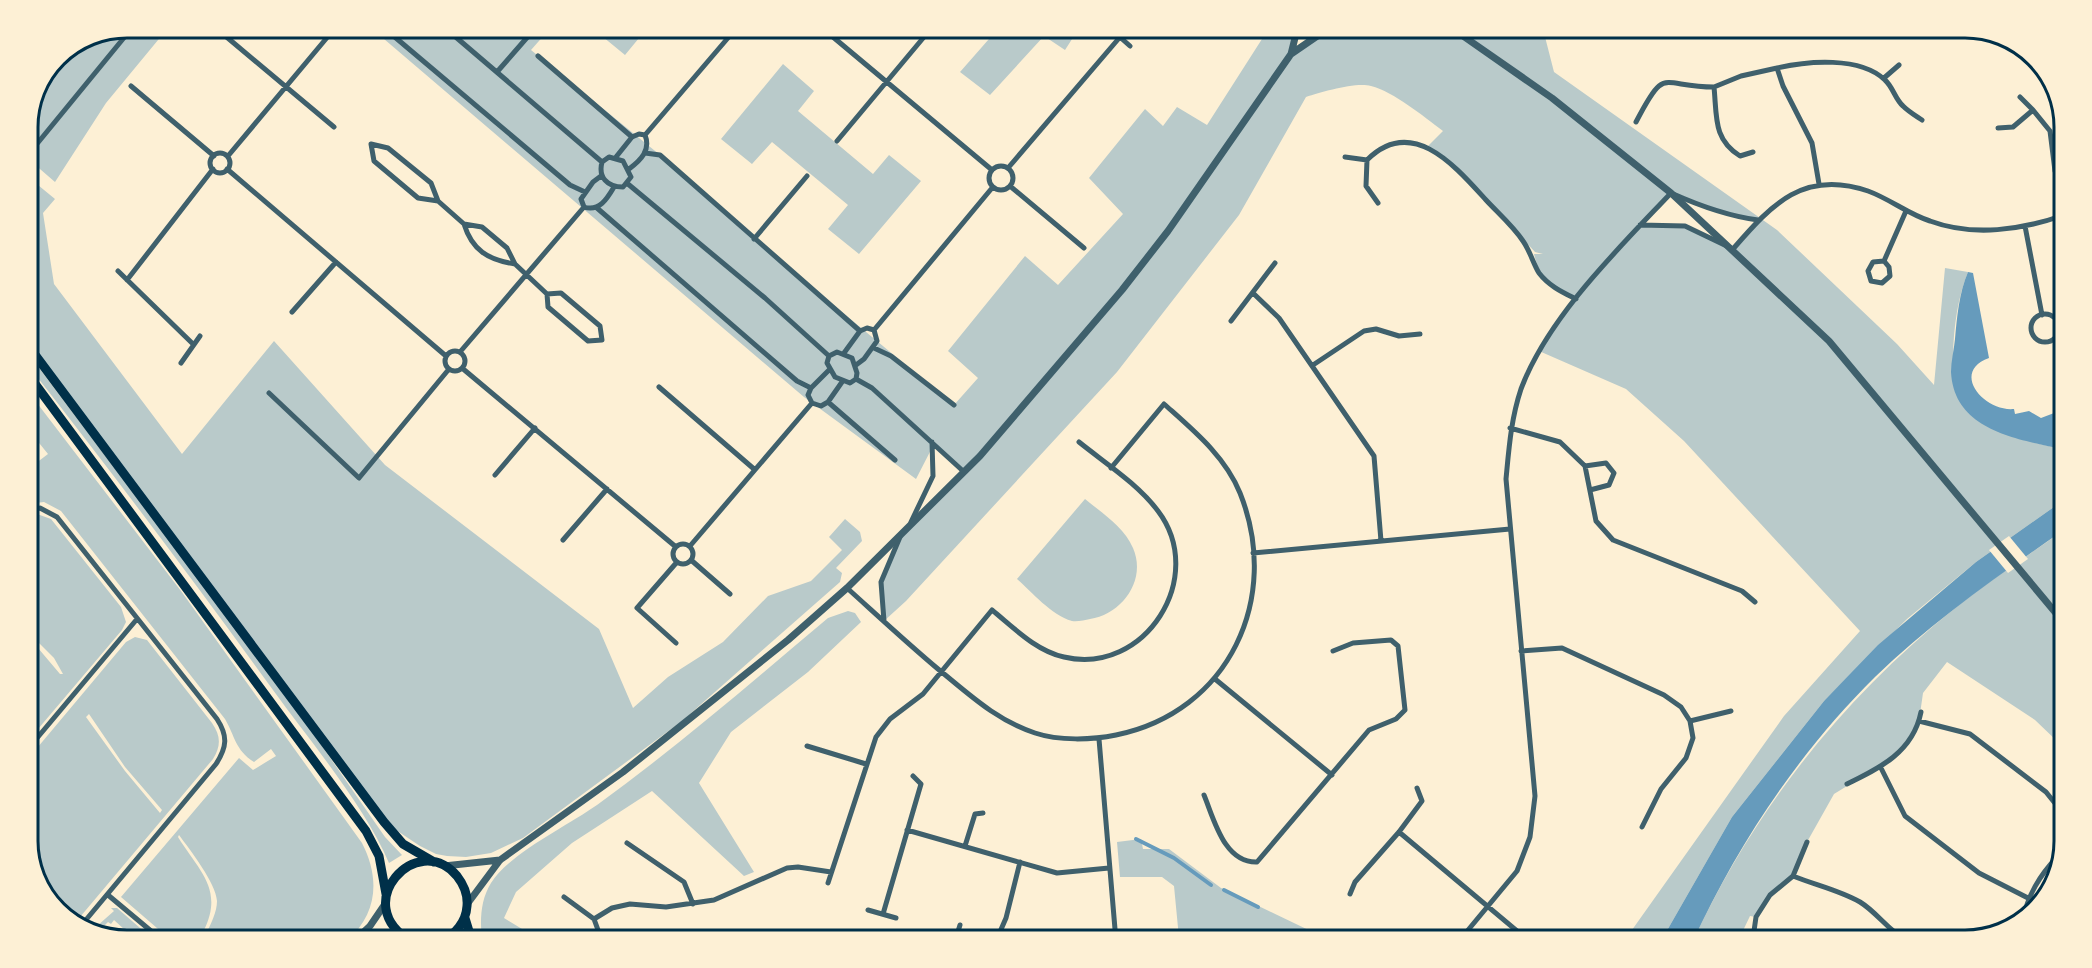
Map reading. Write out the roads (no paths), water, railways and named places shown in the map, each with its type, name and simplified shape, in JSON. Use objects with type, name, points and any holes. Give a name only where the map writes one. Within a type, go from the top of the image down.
[{"type":"main road","points":[[38,359],[384,822],[403,844],[444,866],[461,881],[468,903],[465,918],[458,930]]},
{"type":"main road","points":[[38,388],[366,831],[378,856],[386,894]]},
{"type":"main road","points":[[397,930],[393,927],[385,904],[391,882],[409,865],[434,862]]},
{"type":"main road","points":[[465,918],[469,930]]},
{"type":"street","points":[[38,143],[124,37]]},
{"type":"street","points":[[227,37],[334,127]]},
{"type":"street","points":[[228,156],[327,37]]},
{"type":"street","points":[[395,37],[570,185],[585,192]]},
{"type":"street","points":[[456,37],[602,162],[602,176],[607,183],[614,187],[623,187],[628,184],[631,177],[629,169],[616,157],[609,157],[602,162]]},
{"type":"street","points":[[497,72],[528,37]]},
{"type":"street","points":[[645,135],[729,37]]},
{"type":"street","points":[[833,37],[992,170]]},
{"type":"street","points":[[837,141],[924,37]]},
{"type":"street","points":[[468,903],[500,860],[543,831],[686,724],[847,588],[1015,417],[1122,291],[1209,173],[1291,54],[1295,37]]},
{"type":"street","points":[[1291,54],[1316,37]]},
{"type":"street","points":[[1465,37],[1516,72],[1671,193],[1829,341],[2054,611]]},
{"type":"street","points":[[1008,168],[1120,38],[1130,46]]},
{"type":"street","points":[[538,56],[632,138]]},
{"type":"street","points":[[1636,122],[1653,88],[1668,81],[1714,87],[1741,76],[1795,64],[1832,62],[1868,69],[1884,78],[1902,105],[1922,120]]},
{"type":"street","points":[[1884,78],[1899,65]]},
{"type":"street","points":[[1777,68],[1783,86],[1812,143],[1819,184]]},
{"type":"street","points":[[131,86],[214,156]]},
{"type":"street","points":[[1714,87],[1719,134],[1727,148],[1740,156],[1753,152]]},
{"type":"street","points":[[2020,97],[2049,131],[2054,164]]},
{"type":"street","points":[[1998,128],[2013,127],[2033,110]]},
{"type":"street","points":[[616,157],[632,138],[639,134],[645,135]]},
{"type":"street","points":[[629,169],[645,153],[648,143],[645,135]]},
{"type":"street","points":[[1378,203],[1366,186],[1367,160],[1378,149],[1394,142],[1411,142],[1455,165],[1522,239],[1539,273],[1553,287],[1576,299]]},
{"type":"street","points":[[438,201],[418,198],[374,161],[371,144],[388,148],[431,183],[438,201],[464,224],[469,240],[494,261],[514,264]]},
{"type":"street","points":[[220,153],[228,156],[230,162],[227,169],[221,172],[213,169],[210,163],[214,156],[220,153]]},
{"type":"street","points":[[645,153],[660,155],[860,331]]},
{"type":"street","points":[[1345,156],[1367,160]]},
{"type":"street","points":[[998,166],[1008,168],[1013,175],[1010,186],[1000,191],[992,188],[988,177],[992,170],[998,166]]},
{"type":"street","points":[[127,280],[213,169]]},
{"type":"street","points":[[227,169],[446,356]]},
{"type":"street","points":[[602,176],[585,192],[581,199],[584,207],[591,210],[597,208],[614,187]]},
{"type":"street","points":[[754,239],[807,176]]},
{"type":"street","points":[[628,184],[765,298],[829,356],[829,370],[811,388],[808,395],[812,403],[821,406],[828,402],[842,382]]},
{"type":"street","points":[[1733,249],[1758,220],[1778,202],[1800,190],[1819,184],[1844,185],[1870,192],[1932,222],[1956,227],[1991,231],[2025,226],[2054,218]]},
{"type":"street","points":[[1010,186],[1084,248]]},
{"type":"street","points":[[874,330],[992,188]]},
{"type":"street","points":[[1671,193],[1702,207],[1734,217],[1758,220]]},
{"type":"street","points":[[1468,930],[1517,871],[1530,837],[1534,796],[1506,479],[1510,428],[1522,389],[1541,348],[1576,299],[1671,193]]},
{"type":"street","points":[[460,352],[584,207]]},
{"type":"street","points":[[597,208],[797,381],[811,388]]},
{"type":"street","points":[[1884,261],[1906,211]]},
{"type":"street","points":[[464,224],[482,227],[507,248],[514,264],[547,294],[561,294],[600,326],[602,340],[588,341],[548,307],[547,294]]},
{"type":"street","points":[[1640,225],[1685,226],[1733,249]]},
{"type":"street","points":[[2025,226],[2042,315]]},
{"type":"street","points":[[1884,261],[1889,267],[1890,276],[1882,283],[1871,281],[1868,271],[1873,262],[1884,261]]},
{"type":"street","points":[[292,312],[336,262]]},
{"type":"street","points":[[1231,321],[1275,263]]},
{"type":"street","points":[[118,271],[193,344]]},
{"type":"street","points":[[1253,293],[1279,318],[1374,456],[1381,542]]},
{"type":"street","points":[[2054,319],[2042,315],[2034,319],[2031,332],[2036,339],[2049,342],[2054,338]]},
{"type":"street","points":[[844,353],[860,331],[867,328],[874,330]]},
{"type":"street","points":[[1313,365],[1364,331],[1376,329],[1399,336],[1420,334]]},
{"type":"street","points":[[856,365],[874,348],[877,340],[874,330]]},
{"type":"street","points":[[181,363],[200,336]]},
{"type":"street","points":[[874,348],[891,356],[954,405]]},
{"type":"street","points":[[451,351],[460,352],[465,359],[462,368],[454,371],[449,369],[445,361],[451,351]]},
{"type":"street","points":[[829,356],[837,352],[852,358],[856,365],[856,379]]},
{"type":"street","points":[[462,368],[676,548]]},
{"type":"street","points":[[269,393],[359,478],[449,369]]},
{"type":"street","points":[[829,370],[842,382],[856,379]]},
{"type":"street","points":[[856,379],[872,388],[963,471]]},
{"type":"street","points":[[659,387],[754,469]]},
{"type":"street","points":[[828,402],[895,460]]},
{"type":"street","points":[[690,546],[812,403]]},
{"type":"street","points":[[847,588],[940,671],[1000,719],[1038,734],[1099,739],[1139,730],[1182,710],[1215,679],[1236,647],[1250,615],[1253,553],[1250,525],[1239,492],[1221,460],[1164,404],[1111,468]]},
{"type":"street","points":[[495,475],[535,428]]},
{"type":"street","points":[[1510,428],[1560,442],[1585,466],[1596,521],[1613,540],[1742,591],[1755,602]]},
{"type":"street","points":[[910,524],[933,476],[932,442]]},
{"type":"street","points":[[828,884],[876,737],[890,720],[923,694],[992,610],[1026,638],[1064,657],[1092,658],[1115,654],[1137,643],[1154,626],[1169,604],[1176,580],[1176,559],[1171,536],[1159,512],[1079,442]]},
{"type":"street","points":[[1585,466],[1606,463],[1614,473],[1609,485],[1590,490]]},
{"type":"street","points":[[563,540],[607,489]]},
{"type":"street","points":[[38,509],[57,517],[217,719],[226,738],[221,756],[86,921]]},
{"type":"street","points":[[1253,553],[1510,529]]},
{"type":"street","points":[[884,621],[881,582],[903,531]]},
{"type":"street","points":[[684,544],[690,546],[693,551],[692,560],[683,564],[677,562],[674,556],[676,548],[684,544]]},
{"type":"street","points":[[692,560],[730,594]]},
{"type":"street","points":[[676,643],[637,608],[677,562]]},
{"type":"street","points":[[38,737],[137,619]]},
{"type":"street","points":[[1204,795],[1219,834],[1229,849],[1247,862],[1257,862],[1369,730],[1396,719],[1405,710],[1398,646],[1391,640],[1353,643],[1333,651]]},
{"type":"street","points":[[1521,651],[1562,648],[1664,695],[1681,707],[1690,721],[1693,738],[1686,758],[1661,789],[1642,827]]},
{"type":"street","points":[[1215,679],[1332,775]]},
{"type":"street","points":[[1690,721],[1731,711]]},
{"type":"street","points":[[1847,784],[1881,768],[1896,756],[1913,737],[1921,712]]},
{"type":"street","points":[[1919,721],[1970,734],[2046,792],[2054,802]]},
{"type":"street","points":[[1099,739],[1115,930]]},
{"type":"street","points":[[807,746],[866,764]]},
{"type":"street","points":[[1881,768],[1905,816],[1979,873],[2028,898]]},
{"type":"street","points":[[883,914],[921,784],[913,776]]},
{"type":"street","points":[[1350,894],[1355,882],[1400,832],[1422,801],[1418,788]]},
{"type":"street","points":[[965,846],[975,814],[983,813]]},
{"type":"street","points":[[907,830],[1057,873],[1109,868]]},
{"type":"street","points":[[1400,832],[1515,930]]},
{"type":"street","points":[[1754,930],[1756,916],[1770,895],[1793,876],[1807,842]]},
{"type":"street","points":[[627,843],[684,882],[693,904]]},
{"type":"street","points":[[444,866],[500,860]]},
{"type":"street","points":[[1001,930],[1020,862]]},
{"type":"street","points":[[2026,906],[2037,882],[2051,864]]},
{"type":"street","points":[[594,919],[612,908],[630,904],[666,907],[723,897],[786,868],[798,867],[831,872]]},
{"type":"street","points":[[1793,876],[1835,890],[1862,903],[1891,930]]},
{"type":"street","points":[[108,895],[150,930]]},
{"type":"street","points":[[564,897],[594,919],[598,930]]},
{"type":"street","points":[[366,930],[385,904]]},
{"type":"street","points":[[868,910],[896,918]]},
{"type":"street","points":[[959,930],[960,926]]},
{"type":"water","points":[[1968,272],[1973,273],[1989,358],[1978,364],[1972,372],[1972,381],[1976,390],[1992,404],[2014,409],[2015,414],[2029,411],[2041,418],[2054,413],[2054,447],[2007,436],[1975,419],[1963,407],[1955,392],[1951,372],[1962,288]]},
{"type":"water","points":[[2054,507],[2054,537],[1919,637],[1875,677],[1821,736],[1772,801],[1750,835],[1698,930],[1667,930],[1732,817],[1824,701],[1878,645],[1976,562]]},
{"type":"waterway","points":[[1136,839],[1174,858],[1211,885]]},
{"type":"waterway","points":[[1224,890],[1258,907]]}]
